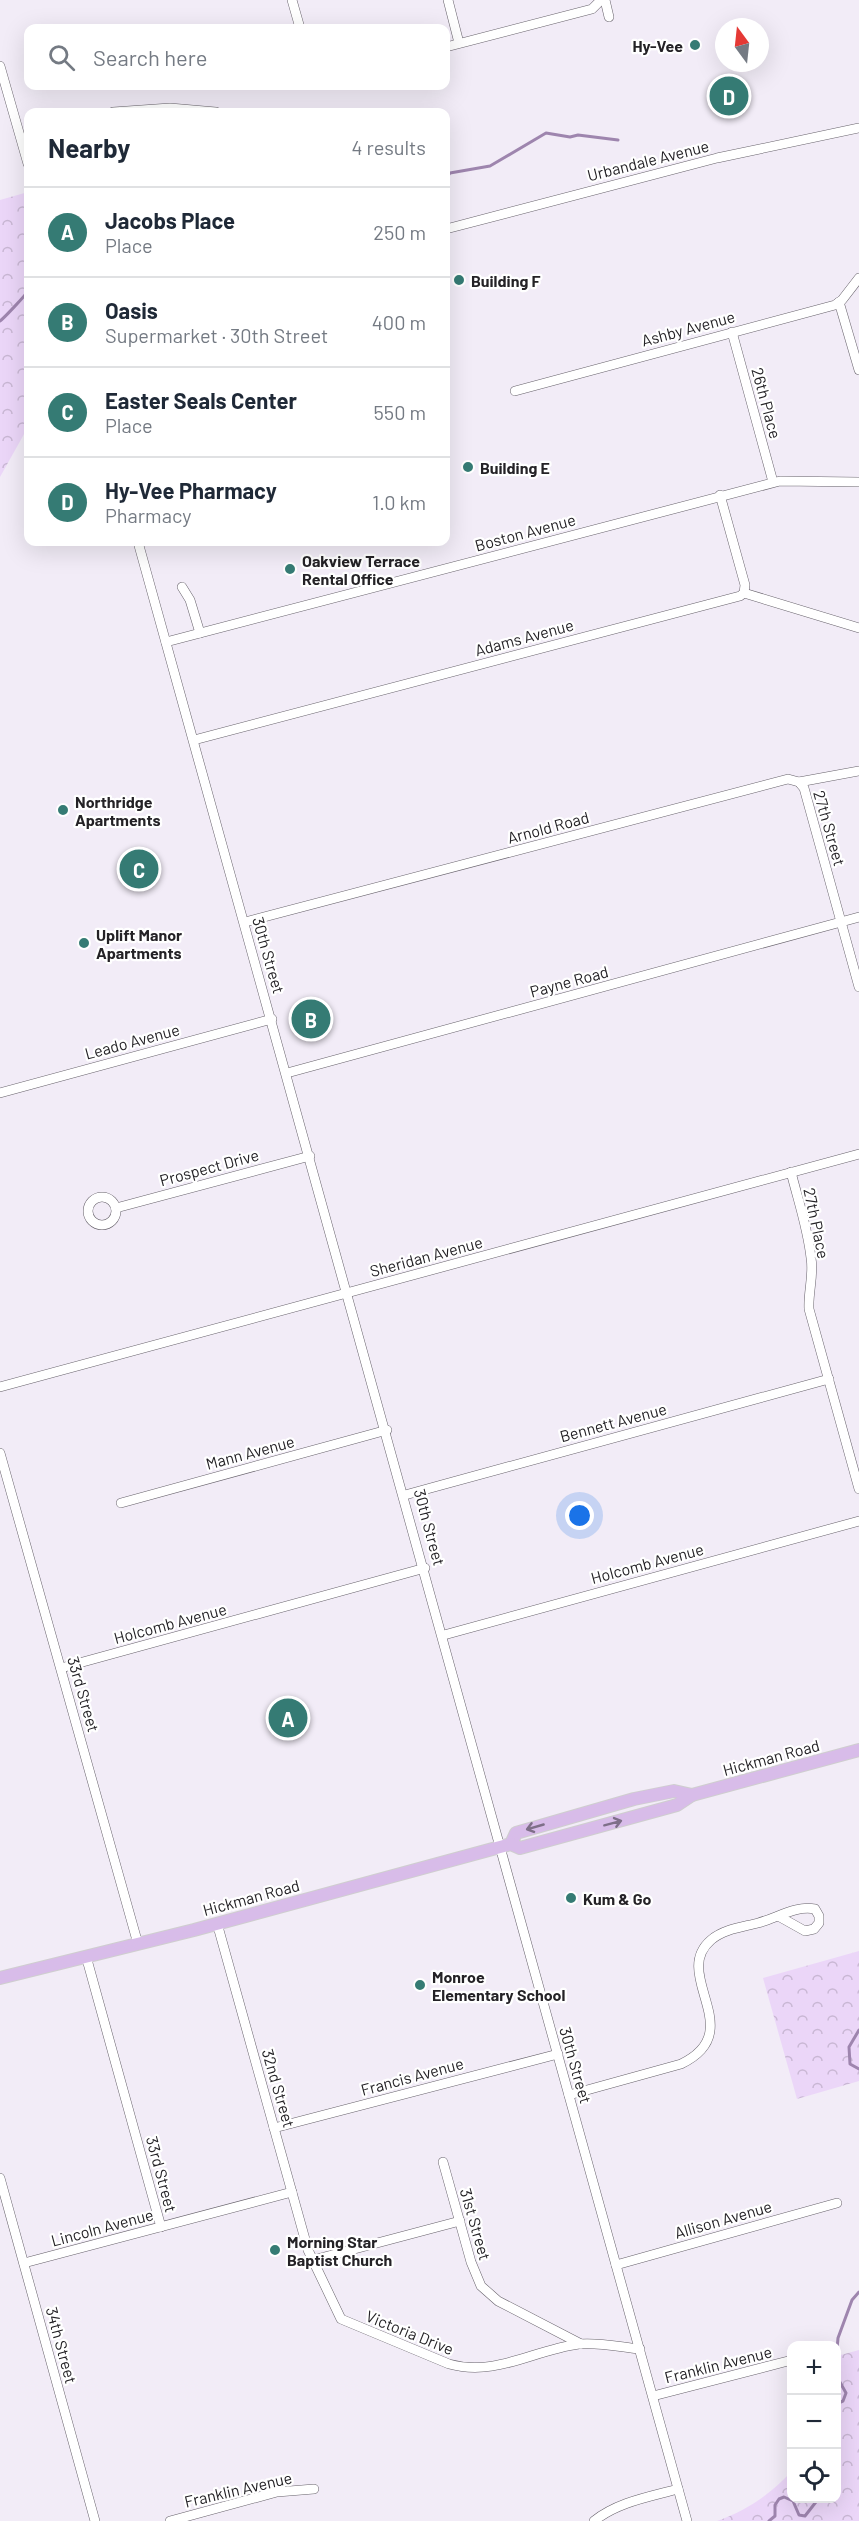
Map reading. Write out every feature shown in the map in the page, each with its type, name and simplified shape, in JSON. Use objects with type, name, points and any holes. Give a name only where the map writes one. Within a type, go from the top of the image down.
[{"type":"main road","name":"Hickman Road","points":[[0,1978],[138,1944],[505,1845],[520,1848],[677,1805],[692,1795],[859,1750]]},
{"type":"main road","name":"Hickman Road","points":[[505,1845],[516,1833],[608,1806],[674,1791],[692,1795]]},
{"type":"street","points":[[292,0],[299,24]]},
{"type":"street","points":[[448,0],[459,44]]},
{"type":"street","points":[[450,46],[592,9],[603,0],[609,17]]},
{"type":"street","points":[[0,66],[24,134]]},
{"type":"street","name":"Urbandale Avenue","points":[[450,228],[717,158],[859,128]]},
{"type":"street","points":[[859,278],[840,302],[859,370]]},
{"type":"street","name":"Ashby Avenue","points":[[515,391],[840,302]]},
{"type":"street","name":"26th Place","points":[[732,332],[773,482]]},
{"type":"street","name":"Boston Avenue","points":[[166,642],[773,482],[812,480],[859,482]]},
{"type":"street","points":[[720,495],[746,585],[744,592],[859,628]]},
{"type":"street","name":"30th Street","points":[[139,546],[425,1568],[505,1845],[569,2096],[687,2521]]},
{"type":"street","points":[[182,587],[190,600],[201,633]]},
{"type":"street","name":"Adams Avenue","points":[[194,740],[740,596],[744,592]]},
{"type":"street","name":"Arnold Road","points":[[245,922],[788,779],[799,782],[859,771]]},
{"type":"street","name":"27th Street","points":[[799,782],[804,788],[859,987]]},
{"type":"street","name":"Payne Road","points":[[287,1073],[859,917]]},
{"type":"street","name":"Leado Avenue","points":[[0,1093],[272,1018]]},
{"type":"street","name":"Sheridan Avenue","points":[[0,1387],[859,1154]]},
{"type":"street","name":"Prospect Drive","points":[[116,1208],[310,1156]]},
{"type":"street","name":"27th Place","points":[[791,1172],[812,1258],[812,1276],[808,1293],[810,1309],[859,1489]]},
{"type":"street","name":"Bennett Avenue","points":[[405,1495],[829,1379]]},
{"type":"street","name":"Mann Avenue","points":[[121,1503],[387,1430]]},
{"type":"street","name":"33rd Street","points":[[0,1453],[138,1944]]},
{"type":"street","name":"Holcomb Avenue","points":[[444,1635],[859,1521]]},
{"type":"street","name":"Holcomb Avenue","points":[[61,1668],[425,1568]]},
{"type":"street","points":[[569,2096],[681,2064],[693,2058],[707,2041],[711,2031],[709,2012],[699,1974],[702,1951],[721,1933],[780,1917]]},
{"type":"street","name":"32nd Street","points":[[217,1923],[313,2260]]},
{"type":"street","name":"33rd Street","points":[[86,1956],[161,2227]]},
{"type":"street","name":"Francis Avenue","points":[[274,2128],[558,2054]]},
{"type":"street","name":"31st Street","points":[[443,2162],[475,2274],[490,2295],[581,2344]]},
{"type":"street","name":"34th Street","points":[[0,2178],[95,2521]]},
{"type":"street","name":"Lincoln Avenue","points":[[24,2264],[292,2192]]},
{"type":"street","name":"Allison Avenue","points":[[616,2265],[837,2203]]},
{"type":"street","points":[[313,2260],[460,2221]]},
{"type":"street","name":"Victoria Drive","points":[[313,2260],[341,2319],[448,2364],[467,2369],[479,2369],[581,2344],[640,2349]]},
{"type":"street","name":"Franklin Avenue","points":[[653,2396],[787,2361]]},
{"type":"street","name":"Franklin Avenue","points":[[170,2521],[277,2492],[314,2489]]},
{"type":"street","points":[[594,2521],[622,2505],[678,2489]]},
{"type":"green space","points":[[24,193],[24,434],[0,477],[0,200]]},
{"type":"green space","points":[[859,1951],[859,2081],[797,2099],[763,1978]]},
{"type":"green space","points":[[859,2350],[859,2521],[717,2521],[757,2501],[787,2476],[787,2503],[841,2503],[841,2355]]},
{"type":"waterway","points":[[450,173],[490,166],[546,133],[618,140]]},
{"type":"waterway","points":[[0,321],[24,296]]},
{"type":"waterway","points":[[859,2030],[849,2047],[850,2064],[859,2069]]},
{"type":"waterway","points":[[838,2341],[852,2300],[859,2292]]},
{"type":"waterway","points":[[841,2384],[846,2393],[841,2402]]},
{"type":"waterway","points":[[769,2521],[775,2516],[775,2505],[779,2499],[787,2498]]},
{"type":"waterway","points":[[794,2503],[799,2515],[805,2516],[815,2503]]},
{"type":"place","name":"Hy-Vee","points":[[695,45]]},
{"type":"place","name":"Hy-Vee Pharmacy","points":[[729,96]]},
{"type":"place","name":"Building F","points":[[459,280]]},
{"type":"place","name":"Building E","points":[[468,467]]},
{"type":"place","name":"Oakview Terrace Rental Office","points":[[290,569]]},
{"type":"place","name":"Northridge Apartments","points":[[63,810]]},
{"type":"place","name":"Easter Seals Center","points":[[139,869]]},
{"type":"place","name":"Uplift Manor Apartments","points":[[84,943]]},
{"type":"place","name":"Oasis","points":[[311,1019]]},
{"type":"place","name":"Jacobs Place","points":[[288,1718]]},
{"type":"place","name":"Kum & Go","points":[[571,1898]]},
{"type":"place","name":"Monroe Elementary School","points":[[420,1985]]},
{"type":"place","name":"Morning Star Baptist Church","points":[[275,2250]]}]
